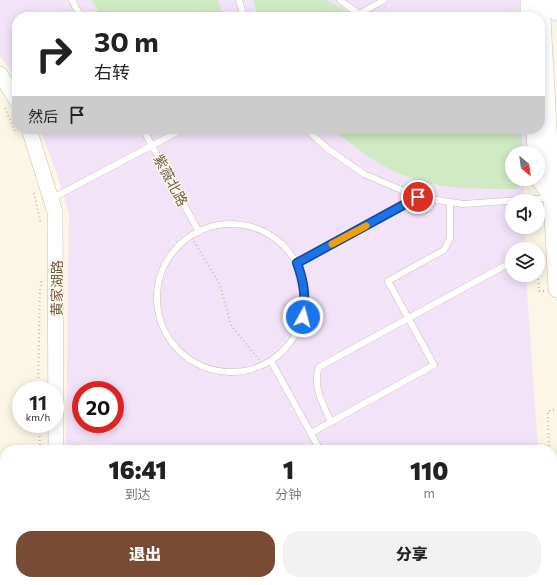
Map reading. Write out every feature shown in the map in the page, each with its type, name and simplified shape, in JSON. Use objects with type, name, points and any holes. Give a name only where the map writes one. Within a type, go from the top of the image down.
[{"type":"main road","points":[[541,0],[542,12]]},
{"type":"main road","points":[[556,0],[557,12]]},
{"type":"main road","points":[[545,61],[554,198],[557,289]]},
{"type":"street","points":[[528,0],[528,12]]},
{"type":"street","points":[[0,74],[10,102]]},
{"type":"street","name":"黄家湖路","points":[[31,134],[55,212],[56,445]]},
{"type":"street","points":[[534,134],[535,146]]},
{"type":"street","points":[[544,186],[554,198]]},
{"type":"lane","points":[[72,0],[78,12]]},
{"type":"lane","points":[[239,0],[243,12]]},
{"type":"lane","points":[[340,0],[356,12]]},
{"type":"lane","points":[[363,12],[384,0]]},
{"type":"lane","name":"紫薇北路","points":[[146,134],[199,232]]},
{"type":"lane","points":[[52,199],[174,134]]},
{"type":"lane","points":[[312,134],[328,149],[364,174],[418,197],[463,204],[554,198]]},
{"type":"lane","points":[[297,263],[418,197]]},
{"type":"lane","points":[[311,433],[434,365],[388,281],[444,250],[450,238],[450,202]]},
{"type":"lane","points":[[236,224],[254,228],[272,236],[286,248],[297,263],[304,280],[306,299],[303,317],[296,334],[285,349],[271,361],[254,369],[236,372],[217,371],[200,365],[184,356],[172,342],[163,326],[159,314],[158,290],[162,272],[171,256],[183,242],[199,232],[223,225],[236,224]]},
{"type":"lane","points":[[331,422],[320,399],[316,384],[316,374],[319,366],[505,266]]},
{"type":"lane","points":[[271,361],[317,445]]},
{"type":"path","points":[[18,134],[19,140]]},
{"type":"path","points":[[33,190],[41,225]]},
{"type":"path","points":[[191,237],[220,284],[231,325],[263,365]]},
{"type":"path","points":[[38,381],[40,288],[43,274]]},
{"type":"path","points":[[538,282],[539,292]]},
{"type":"path","points":[[549,445],[548,410],[557,410]]},
{"type":"path","points":[[39,433],[40,445]]},
{"type":"shaded area","points":[[0,0],[521,0],[522,12],[12,12],[12,73],[0,56]]},
{"type":"shaded area","points":[[42,134],[528,134],[529,146],[505,146],[505,186],[525,186],[524,194],[505,194],[505,234],[525,234],[525,242],[505,242],[505,282],[526,282],[538,445],[66,445],[69,214],[56,171]]},
{"type":"green space","points":[[92,0],[218,0],[222,12],[98,12]]},
{"type":"green space","points":[[253,0],[326,0],[349,12],[257,12]]},
{"type":"green space","points":[[339,134],[521,134],[522,146],[505,146],[505,186],[520,186],[518,189],[442,186],[412,179],[381,164]]},
{"type":"slow traffic","points":[[332,244],[366,226]]},
{"type":"route","points":[[303,317],[306,299],[304,280],[297,263],[418,197]]}]
